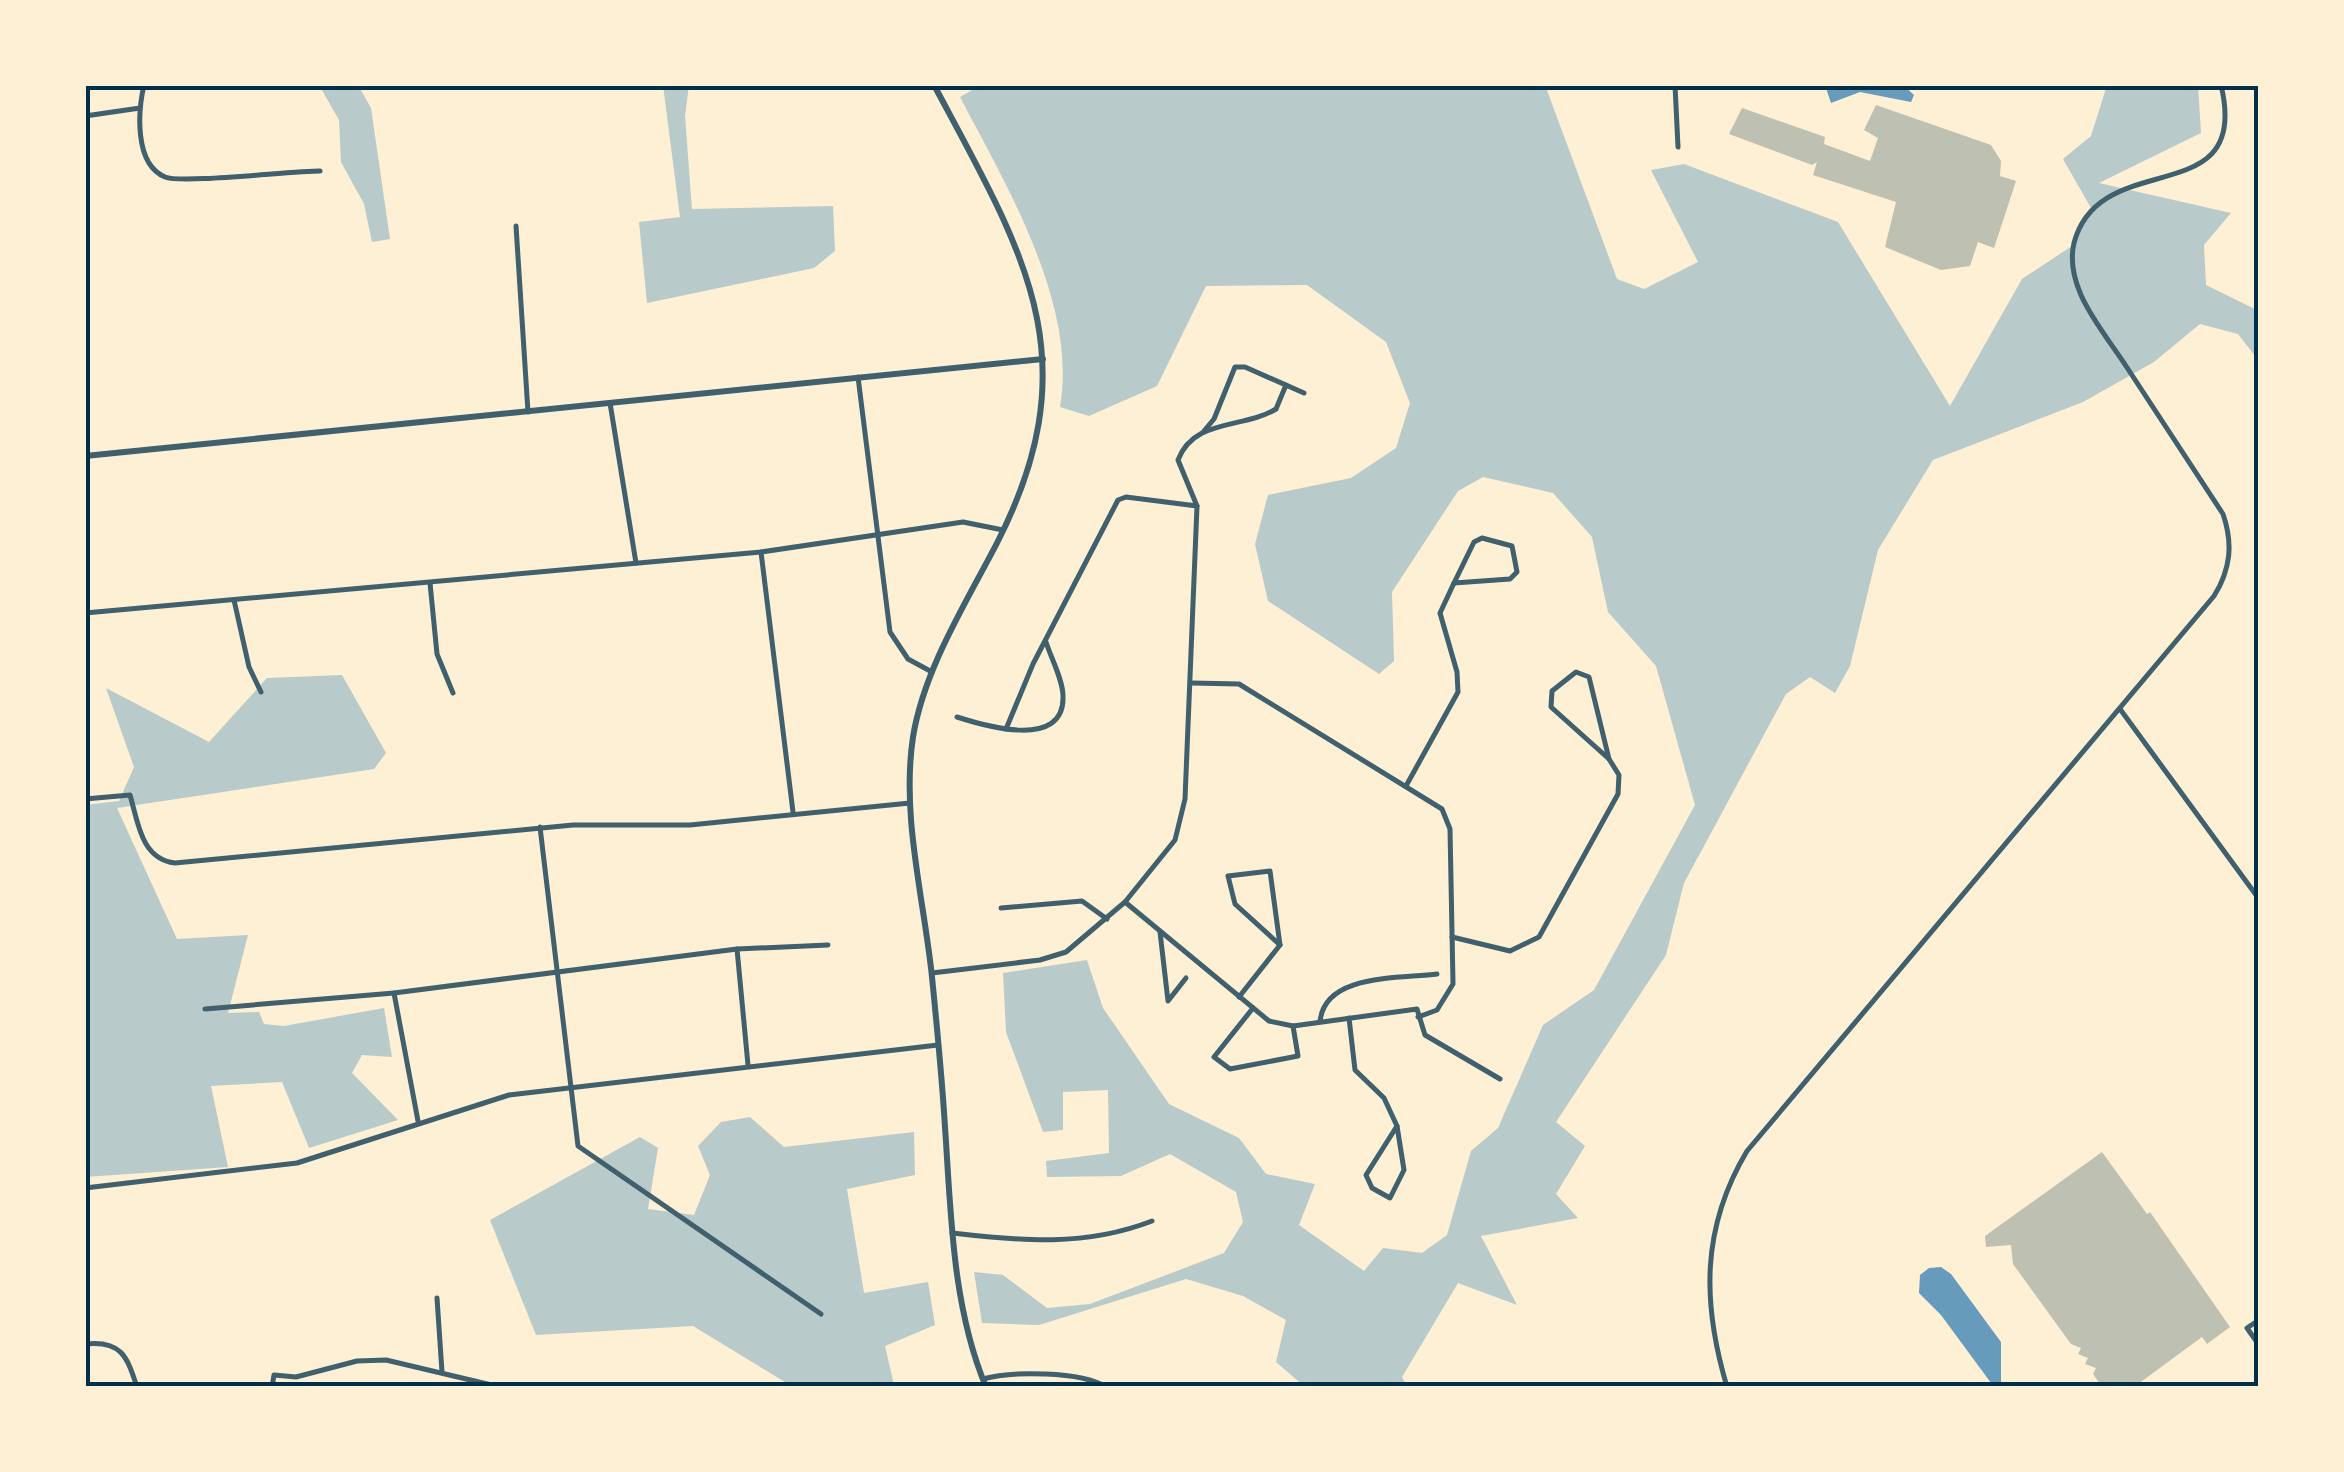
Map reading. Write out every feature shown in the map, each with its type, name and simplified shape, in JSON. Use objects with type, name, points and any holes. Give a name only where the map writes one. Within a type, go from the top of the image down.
[{"type":"street","points":[[144,85],[140,108],[148,160],[168,179],[320,172]]},
{"type":"street","points":[[934,85],[1012,235],[1035,301],[1044,359],[1044,396],[1036,450],[1003,530],[934,673],[914,736],[910,803],[932,974],[952,1233],[984,1383],[1022,1374],[1089,1380],[1106,1387]]},
{"type":"street","points":[[1675,85],[1678,147]]},
{"type":"street","points":[[1727,1387],[1709,1315],[1708,1266],[1716,1219],[1737,1167],[1766,1126],[2214,596],[2226,572],[2230,542],[2223,514],[2086,304],[2075,275],[2073,248],[2085,220],[2112,193],[2127,184],[2188,174],[2210,155],[2225,117],[2221,85]]},
{"type":"street","points":[[85,116],[140,108]]},
{"type":"street","points":[[516,226],[528,412]]},
{"type":"street","points":[[85,456],[1044,359]]},
{"type":"street","points":[[932,974],[1040,960],[1066,952],[1124,902],[1179,829],[1185,799],[1192,684],[1197,506],[1178,460],[1187,443],[1214,418],[1235,367],[1246,366],[1304,393]]},
{"type":"street","points":[[858,377],[890,632],[908,659],[934,673]]},
{"type":"street","points":[[1202,432],[1268,414],[1281,403],[1286,386]]},
{"type":"street","points":[[610,403],[636,562]]},
{"type":"street","points":[[1006,729],[1118,500],[1126,497],[1197,506]]},
{"type":"street","points":[[85,613],[761,552],[876,538],[963,522],[1003,530]]},
{"type":"street","points":[[1406,786],[1458,692],[1457,672],[1440,612],[1454,583],[1477,539],[1512,546],[1517,572],[1510,580],[1454,583]]},
{"type":"street","points":[[761,552],[794,814]]},
{"type":"street","points":[[430,583],[437,654],[454,693]]},
{"type":"street","points":[[234,600],[249,667],[261,692]]},
{"type":"street","points":[[957,717],[1006,729],[1043,728],[1058,718],[1063,696],[1046,642]]},
{"type":"street","points":[[1452,937],[1510,951],[1539,937],[1618,794],[1618,775],[1609,759],[1589,676],[1576,672],[1552,691],[1551,707],[1609,759]]},
{"type":"street","points":[[1192,684],[1239,684],[1434,801],[1447,818],[1450,994],[1437,1010],[1418,1017]]},
{"type":"street","points":[[2120,709],[2259,899]]},
{"type":"street","points":[[85,799],[130,795],[146,845],[165,862],[540,827],[690,825],[910,803]]},
{"type":"street","points":[[540,827],[578,1146],[821,1314]]},
{"type":"street","points":[[1240,997],[1280,945],[1270,871],[1228,876],[1235,904],[1280,945]]},
{"type":"street","points":[[1000,908],[1082,901],[1107,919]]},
{"type":"street","points":[[1124,902],[1269,1021],[1292,1026],[1417,1009],[1424,1035],[1500,1079]]},
{"type":"street","points":[[1160,932],[1168,1001],[1186,978]]},
{"type":"street","points":[[205,1009],[394,992],[737,948],[828,945]]},
{"type":"street","points":[[737,948],[748,1066]]},
{"type":"street","points":[[1320,1022],[1324,1003],[1344,987],[1437,974]]},
{"type":"street","points":[[394,992],[418,1121]]},
{"type":"street","points":[[1253,1008],[1214,1057],[1230,1069],[1298,1056],[1292,1026]]},
{"type":"street","points":[[1349,1018],[1355,1070],[1384,1098],[1397,1126],[1404,1170],[1390,1198],[1372,1188],[1366,1175],[1397,1126]]},
{"type":"street","points":[[85,1188],[297,1163],[418,1121],[509,1095],[938,1045]]},
{"type":"street","points":[[952,1233],[1066,1240],[1114,1234],[1152,1220]]},
{"type":"street","points":[[437,1298],[442,1372]]},
{"type":"street","points":[[2259,1320],[2247,1328],[2259,1345]]},
{"type":"street","points":[[85,1344],[102,1342],[119,1348],[129,1361],[137,1387]]},
{"type":"street","points":[[272,1387],[274,1376],[296,1377],[372,1360],[500,1387]]},
{"type":"shaded area","points":[[319,85],[358,85],[371,108],[390,239],[372,242],[364,204],[341,162],[339,120]]},
{"type":"shaded area","points":[[663,85],[689,85],[685,116],[692,209],[833,206],[835,251],[814,268],[647,303],[639,222],[680,217]]},
{"type":"shaded area","points":[[981,85],[1545,85],[1617,279],[1644,289],[1698,262],[1651,170],[1684,164],[1838,222],[1950,406],[2022,279],[2075,244],[2091,208],[2063,159],[2091,136],[2107,85],[2198,85],[2201,133],[2099,183],[2231,213],[2204,245],[2206,285],[2259,311],[2259,361],[2238,334],[2200,324],[2154,362],[2083,402],[1933,460],[1878,550],[1850,666],[1835,693],[1810,677],[1786,694],[1684,883],[1666,955],[1556,1122],[1585,1146],[1556,1194],[1578,1218],[1481,1236],[1517,1305],[1458,1283],[1402,1377],[1407,1387],[1305,1387],[1276,1362],[1286,1320],[1243,1296],[1186,1279],[1039,1325],[982,1323],[974,1272],[1003,1275],[1047,1308],[1090,1304],[1224,1253],[1243,1222],[1236,1192],[1170,1154],[1121,1176],[1047,1177],[1046,1161],[1109,1153],[1108,1090],[1063,1092],[1063,1130],[1043,1132],[1006,1032],[1003,973],[1087,960],[1103,1008],[1169,1104],[1239,1138],[1266,1174],[1315,1184],[1299,1225],[1364,1271],[1383,1248],[1422,1253],[1447,1235],[1471,1151],[1498,1128],[1543,1025],[1594,990],[1695,805],[1656,666],[1608,612],[1592,537],[1553,493],[1483,477],[1458,491],[1392,592],[1394,661],[1379,674],[1268,601],[1255,544],[1268,495],[1351,478],[1396,448],[1410,403],[1386,342],[1307,285],[1206,286],[1157,386],[1089,416],[1060,407],[1063,368],[1048,287],[1017,207],[960,97]]},
{"type":"shaded area","points":[[342,675],[386,753],[374,769],[117,808],[177,939],[248,935],[228,1013],[259,1012],[264,1024],[284,1026],[384,1008],[392,1057],[362,1055],[352,1073],[398,1120],[309,1148],[282,1082],[211,1086],[228,1167],[85,1177],[85,805],[119,801],[134,767],[106,688],[209,742],[267,678]]},
{"type":"shaded area","points":[[750,1117],[784,1147],[914,1132],[915,1175],[847,1189],[864,1293],[928,1282],[935,1325],[885,1346],[894,1385],[793,1387],[693,1326],[536,1335],[490,1220],[640,1137],[658,1148],[648,1209],[694,1215],[710,1175],[698,1146],[721,1122]]},
{"type":"water","points":[[1825,85],[1903,85],[1914,95],[1911,102],[1860,92],[1831,103]]},
{"type":"water","points":[[1941,1267],[1951,1274],[2001,1342],[2001,1387],[1994,1387],[1941,1315],[1919,1293],[1920,1275],[1929,1268]]},
{"type":"building","points":[[1876,105],[1991,145],[2001,161],[2000,176],[2016,181],[1994,248],[1978,242],[1970,266],[1941,270],[1885,247],[1896,202],[1813,175],[1817,162],[1812,165],[1729,134],[1742,108],[1825,137],[1824,144],[1870,161],[1878,138],[1864,130]]},
{"type":"building","points":[[2102,1152],[2147,1214],[2150,1212],[2230,1327],[2207,1344],[2202,1337],[2134,1387],[2096,1387],[2100,1384],[2093,1374],[2096,1368],[2085,1364],[2088,1358],[2078,1354],[2081,1348],[2071,1344],[2013,1264],[2011,1245],[1986,1247],[1985,1236]]}]
